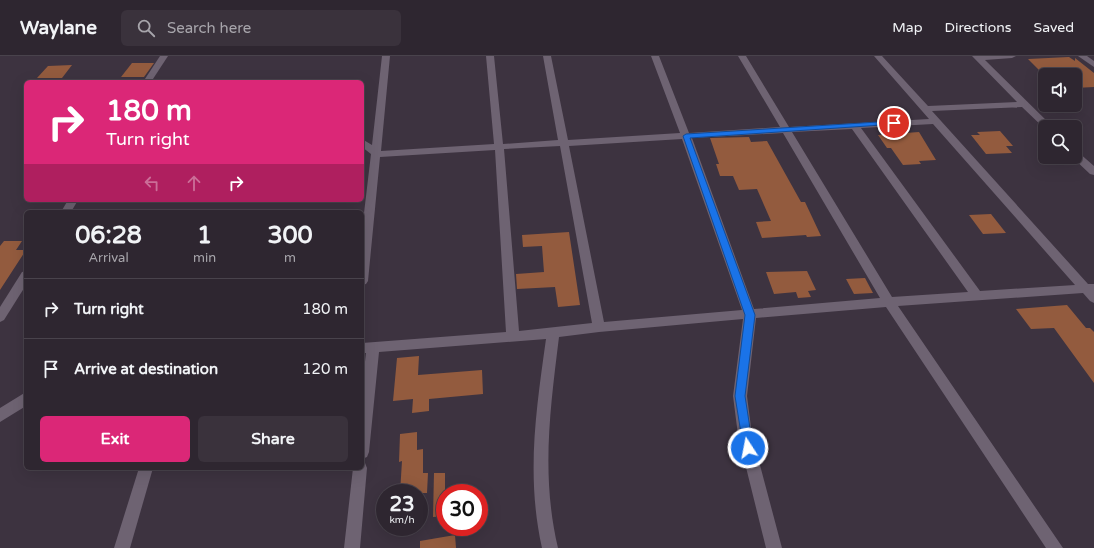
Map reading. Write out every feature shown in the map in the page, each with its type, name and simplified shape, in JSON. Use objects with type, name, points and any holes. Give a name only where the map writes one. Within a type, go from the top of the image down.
[{"type":"street","points":[[148,80],[164,56]]},
{"type":"street","points":[[364,263],[377,154],[386,56]]},
{"type":"street","points":[[490,56],[499,146],[513,336]]},
{"type":"street","points":[[547,56],[599,327]]},
{"type":"street","points":[[655,56],[686,136],[750,315],[741,379],[741,402],[745,435],[774,548]]},
{"type":"street","points":[[742,56],[889,302],[1055,548]]},
{"type":"street","points":[[878,56],[935,121],[1091,292]]},
{"type":"street","points":[[977,57],[1012,56]]},
{"type":"street","points":[[1082,56],[1094,65]]},
{"type":"street","points":[[977,57],[1041,120]]},
{"type":"street","points":[[925,109],[1024,104]]},
{"type":"street","points":[[364,144],[377,154],[935,121]]},
{"type":"street","points":[[854,125],[977,296]]},
{"type":"street","points":[[1082,161],[1094,172]]},
{"type":"street","points":[[0,317],[24,278]]},
{"type":"street","points":[[364,410],[367,347],[553,333],[599,327],[889,302],[977,296],[1091,292]]},
{"type":"street","points":[[550,548],[543,524],[539,468],[553,333]]},
{"type":"street","points":[[0,416],[24,399]]},
{"type":"street","points":[[122,548],[145,470]]},
{"type":"street","points":[[352,548],[360,470]]},
{"type":"building","points":[[1069,57],[1075,61],[1075,58],[1094,73],[1094,87],[1082,88],[1082,68],[1038,69],[1028,59]]},
{"type":"building","points":[[132,63],[154,63],[144,77],[121,77]]},
{"type":"building","points":[[72,65],[62,78],[37,78],[48,66]]},
{"type":"building","points":[[1000,131],[1013,146],[1006,146],[1012,153],[986,154],[971,135],[980,135],[977,132]]},
{"type":"building","points":[[919,132],[936,160],[919,161],[921,164],[903,165],[891,148],[887,148],[878,135]]},
{"type":"building","points":[[749,137],[751,142],[767,141],[801,202],[805,202],[821,236],[807,237],[806,235],[762,238],[756,222],[771,221],[757,189],[739,190],[733,176],[720,176],[716,164],[719,164],[710,138]]},
{"type":"building","points":[[991,214],[1006,233],[983,234],[969,215]]},
{"type":"building","points":[[569,232],[580,305],[558,307],[555,287],[517,289],[516,274],[544,272],[542,246],[523,247],[522,235]]},
{"type":"building","points":[[4,241],[22,241],[16,250],[24,250],[24,253],[0,290],[0,246]]},
{"type":"building","points":[[807,271],[816,290],[808,291],[811,297],[798,298],[796,292],[774,294],[766,272]]},
{"type":"building","points":[[865,278],[873,293],[854,294],[846,279]]},
{"type":"building","points":[[1067,305],[1086,328],[1090,328],[1094,332],[1094,383],[1054,328],[1031,329],[1016,309]]},
{"type":"building","points":[[419,356],[418,375],[482,370],[483,394],[429,399],[429,411],[412,413],[413,399],[393,401],[397,358]]},
{"type":"building","points":[[417,432],[417,450],[423,449],[423,473],[428,473],[427,484],[401,484],[402,461],[399,462],[400,434]]},
{"type":"building","points":[[434,473],[445,473],[445,484],[436,484],[436,517],[433,517]]},
{"type":"building","points":[[455,536],[456,548],[420,548],[420,541]]},
{"type":"route","points":[[748,448],[740,396],[750,315],[686,136],[894,123]]}]
